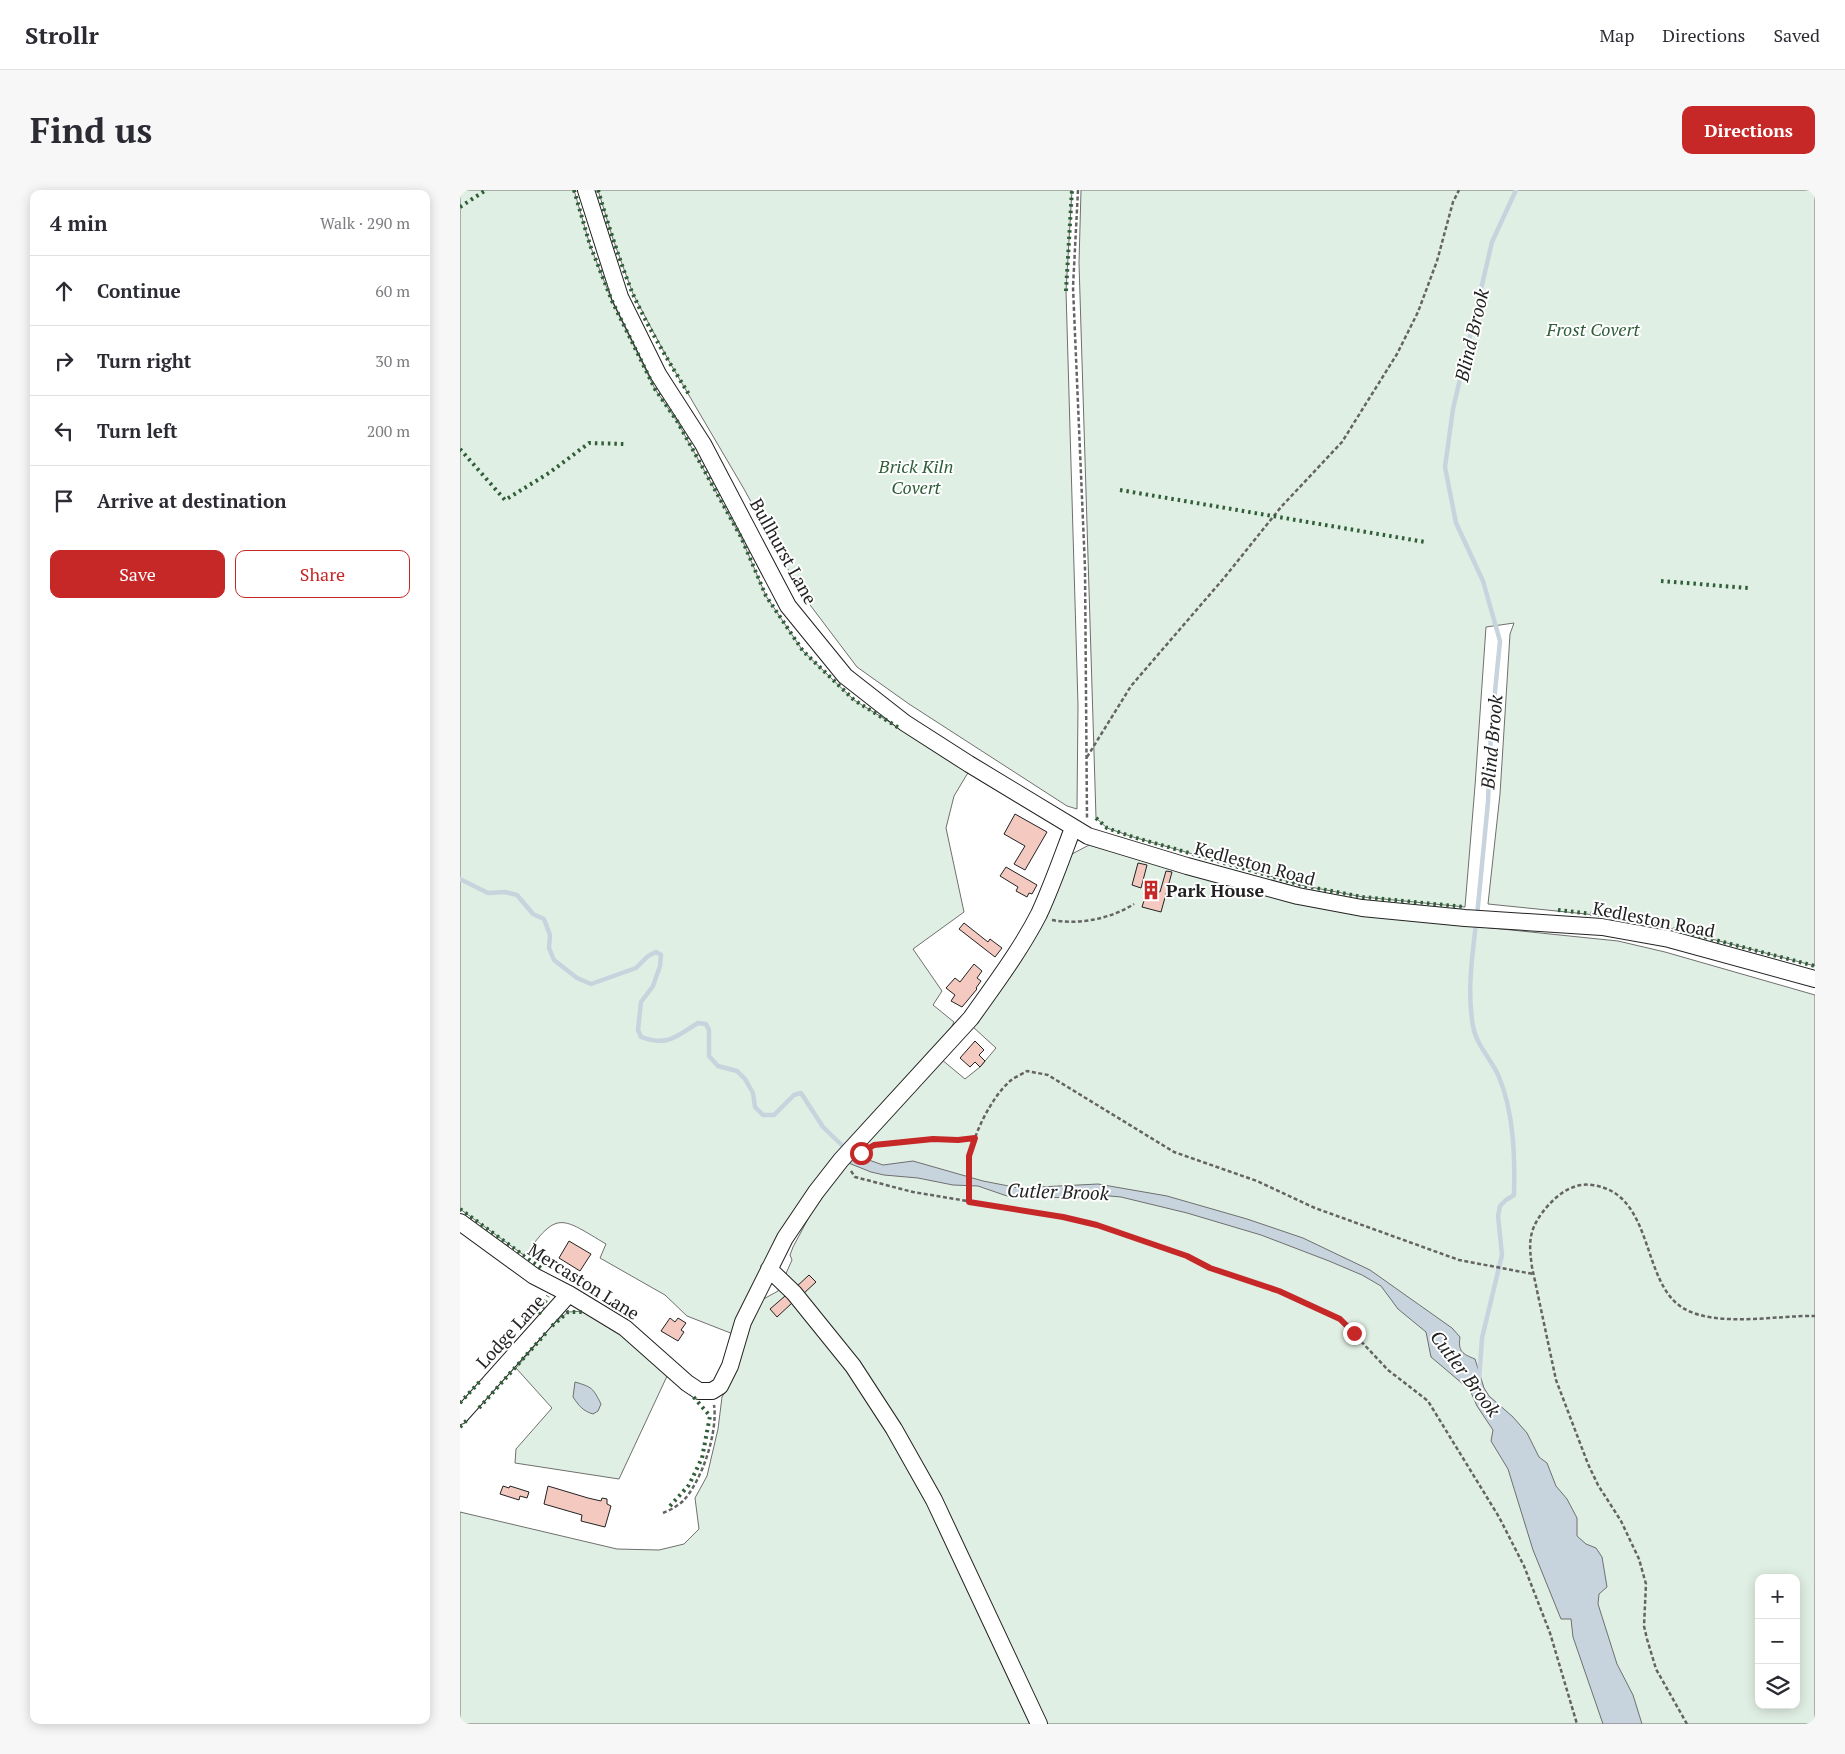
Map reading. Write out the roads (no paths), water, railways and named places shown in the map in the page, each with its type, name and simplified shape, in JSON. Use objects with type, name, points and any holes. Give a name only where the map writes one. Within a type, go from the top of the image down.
[{"type":"street","name":"Bullhurst Lane","points":[[586,190],[620,297],[658,374],[703,444],[788,606],[845,676],[906,723],[1073,828]]},
{"type":"street","name":"Kedleston Road","points":[[1073,828],[1088,836],[1187,866],[1298,896],[1362,908],[1465,918],[1602,927],[1669,939],[1815,978]]},
{"type":"street","points":[[1039,1724],[934,1500],[894,1429],[854,1366],[794,1292],[769,1269],[785,1238],[816,1192],[845,1164],[855,1145],[971,1018],[1017,952],[1052,886],[1073,828]]},
{"type":"street","name":"Mercaston Lane","points":[[460,1222],[534,1276],[569,1294],[625,1328],[687,1383],[699,1391],[712,1391],[720,1386],[730,1366],[743,1322],[769,1269]]},
{"type":"street","name":"Lodge Lane","points":[[460,1416],[569,1294]]},
{"type":"water","points":[[858,1150],[866,1159],[883,1165],[913,1161],[983,1181],[1019,1188],[1098,1184],[1167,1196],[1247,1219],[1303,1238],[1370,1270],[1452,1328],[1460,1337],[1460,1349],[1475,1359],[1484,1388],[1489,1396],[1513,1417],[1527,1433],[1539,1457],[1547,1463],[1556,1486],[1567,1499],[1577,1518],[1577,1536],[1586,1544],[1596,1548],[1602,1557],[1607,1587],[1599,1594],[1598,1604],[1617,1664],[1633,1695],[1642,1724],[1603,1724],[1573,1637],[1571,1619],[1561,1619],[1533,1550],[1508,1469],[1491,1441],[1493,1430],[1477,1406],[1470,1390],[1431,1357],[1426,1332],[1398,1309],[1381,1286],[1362,1275],[1261,1235],[1187,1213],[1121,1197],[1098,1195],[1075,1198],[1007,1196],[978,1186],[953,1185],[918,1178],[884,1175],[846,1162]]},
{"type":"water","points":[[575,1382],[594,1391],[601,1404],[598,1411],[593,1414],[590,1413],[577,1403],[573,1397]]},
{"type":"waterway","name":"Blind Brook","points":[[1477,916],[1500,641],[1483,581],[1456,523],[1445,467],[1453,409],[1492,242],[1516,190]]},
{"type":"waterway","name":"Cutler Brook","points":[[460,879],[488,893],[505,892],[517,895],[533,914],[544,919],[550,935],[549,948],[554,960],[577,978],[591,984],[636,968],[648,956],[656,952],[661,955],[660,966],[653,986],[641,1002],[638,1030],[641,1037],[658,1041],[671,1039],[698,1023],[706,1024],[709,1030],[709,1056],[718,1066],[737,1071],[745,1079],[753,1093],[755,1107],[763,1115],[774,1115],[794,1095],[801,1093],[823,1127],[847,1150]]},
{"type":"waterway","name":"Blind Brook","points":[[1476,923],[1470,988],[1473,1026],[1477,1040],[1496,1071],[1504,1091],[1511,1120],[1514,1166],[1514,1195],[1500,1206],[1498,1216],[1502,1255],[1482,1338],[1479,1380]]},
{"type":"place","name":"Park House","points":[[1151,890]]},
{"type":"park label","name":"Frost Covert","points":[[1593,329]]},
{"type":"park label","name":"Brick Kiln Covert","points":[[916,476]]}]
